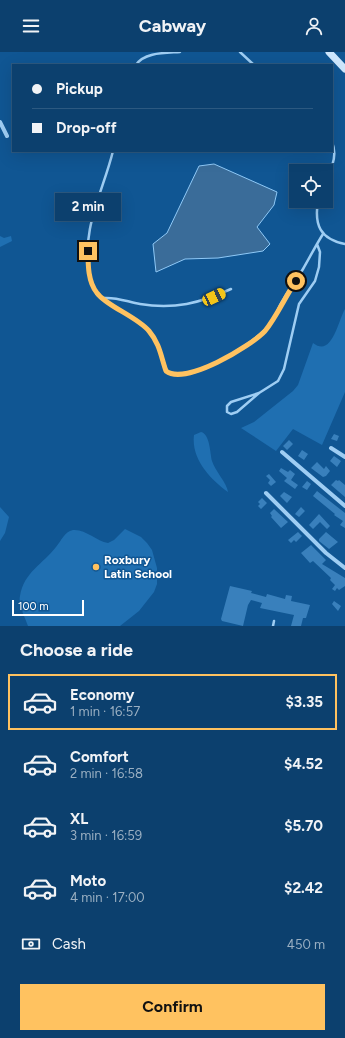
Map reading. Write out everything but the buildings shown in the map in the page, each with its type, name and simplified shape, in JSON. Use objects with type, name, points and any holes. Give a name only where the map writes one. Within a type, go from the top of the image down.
[{"type":"main road","points":[[329,52],[345,69]]},
{"type":"street","points":[[0,122],[7,136]]},
{"type":"street","points":[[331,448],[345,457]]},
{"type":"street","points":[[282,452],[345,506]]},
{"type":"street","points":[[266,493],[320,548],[345,568]]},
{"type":"lane","points":[[136,64],[138,61],[150,56],[180,52]]},
{"type":"lane","points":[[240,52],[253,64]]},
{"type":"lane","points":[[333,146],[335,153],[333,164]]},
{"type":"lane","points":[[113,152],[108,171],[94,206],[88,238],[89,270],[92,284],[97,294],[139,321],[149,331],[158,343],[166,371],[172,374],[188,374],[217,362],[263,332],[271,323],[283,300],[304,268],[322,234]]},
{"type":"lane","points":[[318,208],[318,224],[322,234],[327,238],[345,244]]},
{"type":"lane","points":[[259,393],[231,402],[227,406],[227,412],[231,414],[237,412],[259,393],[278,381],[284,369],[299,304],[315,282],[320,267],[320,252],[317,243]]},
{"type":"lane","points":[[103,298],[119,299],[155,306],[183,306],[214,297],[231,289]]},
{"type":"lane","points":[[273,626],[274,621]]},
{"type":"shaded area","points":[[214,164],[277,192],[274,205],[257,227],[270,244],[263,251],[218,258],[185,259],[156,272],[153,244],[167,233],[199,166]]},
{"type":"shaded area","points":[[0,236],[4,238],[11,236],[12,241],[0,247]]},
{"type":"shaded area","points":[[345,309],[345,392],[322,445],[293,429],[276,451],[241,428],[254,422],[293,391],[298,385],[313,343],[320,346],[325,346],[330,342]]},
{"type":"shaded area","points":[[201,432],[204,433],[208,440],[212,461],[226,485],[228,492],[209,475],[199,460],[194,444],[194,435]]},
{"type":"shaded area","points":[[0,507],[9,517],[5,533],[0,541]]},
{"type":"shaded area","name":"Roxbury Latin School","points":[[125,529],[141,537],[147,543],[152,550],[157,568],[157,584],[154,592],[139,611],[120,626],[28,626],[20,603],[22,588],[30,574],[51,553],[65,534],[73,530],[78,530],[108,543],[114,540]]},
{"type":"place","name":"Roxbury Latin School","points":[[96,567]]},
{"type":"route","points":[[88,251],[89,270],[92,284],[97,294],[139,321],[149,331],[158,343],[166,371],[172,374],[182,375],[196,372],[252,342],[271,323],[283,300],[296,281]]}]
